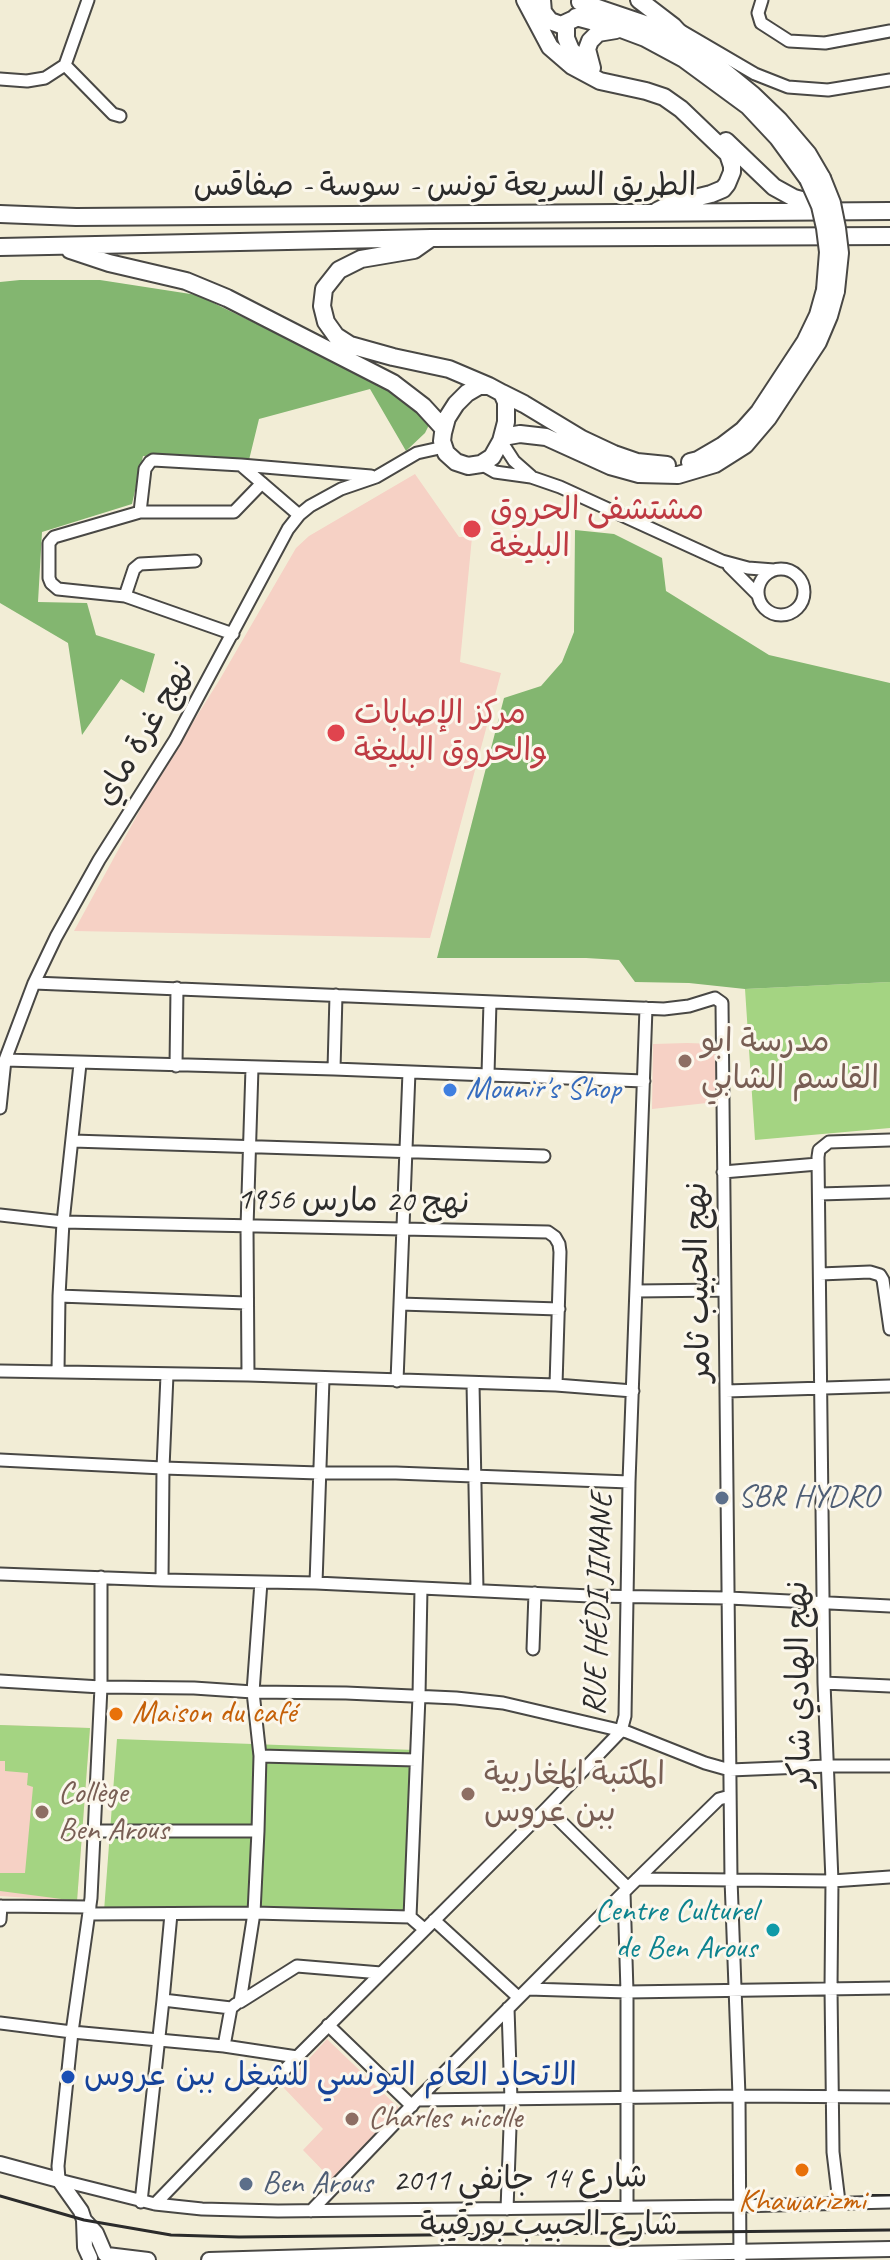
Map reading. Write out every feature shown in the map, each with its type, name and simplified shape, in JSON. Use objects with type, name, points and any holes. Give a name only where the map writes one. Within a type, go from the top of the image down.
[{"type":"highway","points":[[537,0],[550,21],[561,25],[576,11]]},
{"type":"highway","points":[[537,0],[550,47],[572,66],[600,81],[664,97],[728,154],[732,166],[731,179],[718,193],[671,204],[652,214]]},
{"type":"highway","points":[[639,0],[673,26],[686,42]]},
{"type":"highway","points":[[431,238],[414,250],[361,259],[339,270],[324,289],[322,306],[326,322],[336,336],[350,345],[449,369],[524,404],[582,439],[625,459],[658,465],[698,460],[733,438],[759,412],[805,342],[830,291],[840,253],[832,203],[815,178],[739,99],[672,52],[576,11]]},
{"type":"highway","points":[[576,11],[651,26],[686,42],[766,107],[800,144],[815,178]]},
{"type":"highway","points":[[576,11],[566,38],[579,60],[592,68],[668,90],[689,105],[774,187],[806,202],[845,211]]},
{"type":"highway","points":[[592,68],[587,49],[592,38],[598,33],[621,29]]},
{"type":"highway","name":"الطريق السريعة تونس - سوسة - صفاقس","points":[[0,214],[76,217],[890,211]]},
{"type":"highway","name":"الطريق السريعة تونس - سوسة - صفاقس","points":[[0,247],[431,238],[890,236]]},
{"type":"highway","points":[[61,247],[109,263],[186,281],[227,298],[393,383],[423,406],[443,437],[446,453],[456,462],[468,466],[481,464],[492,457],[502,439],[507,407],[495,390],[479,386],[461,398],[451,411],[443,437]]},
{"type":"highway","points":[[502,439],[529,434],[546,437],[610,466],[639,474],[678,475],[715,464],[745,445],[768,418],[818,342],[829,316],[830,291]]},
{"type":"main road","points":[[0,2164],[59,2180],[96,2233],[101,2258],[148,2260]]},
{"type":"main road","name":"شارع الحبيب بورقيبة","points":[[209,2260],[872,2254],[890,2249]]},
{"type":"street","points":[[0,79],[27,81],[45,78],[65,65],[88,0]]},
{"type":"street","points":[[762,0],[759,20],[763,26],[789,41],[825,43],[890,31]]},
{"type":"street","points":[[673,26],[755,74],[788,87],[828,90],[890,80]]},
{"type":"street","points":[[65,65],[113,114],[120,116]]},
{"type":"street","name":"نهج غرة ماي","points":[[0,1108],[5,1060],[34,983],[56,937],[99,860],[175,740],[288,529],[299,515],[341,489],[376,477],[417,453],[427,443],[443,437]]},
{"type":"street","points":[[502,439],[514,461],[531,477]]},
{"type":"street","points":[[140,512],[145,469],[153,460],[376,477]]},
{"type":"street","points":[[481,464],[495,472],[531,477],[560,487],[722,561],[748,568],[788,570],[799,578],[804,590],[800,605],[788,614],[773,613],[766,609],[742,577],[722,561]]},
{"type":"street","points":[[241,465],[299,515]]},
{"type":"street","points":[[233,634],[125,596],[54,587],[49,578],[49,543],[54,537],[140,512],[234,512],[262,483]]},
{"type":"street","points":[[125,596],[134,569],[140,564],[195,561]]},
{"type":"street","points":[[758,595],[762,580],[774,570]]},
{"type":"street","name":"نهج الحبيب ثامر","points":[[34,983],[646,1008],[677,1008],[715,998],[722,1003],[731,1879],[739,2096],[740,2256]]},
{"type":"street","points":[[176,1066],[177,988]]},
{"type":"street","points":[[334,1069],[336,995]]},
{"type":"street","points":[[488,1074],[490,1002]]},
{"type":"street","name":"RUE HÉDI JINANE","points":[[155,2204],[621,1731],[625,1716],[629,1482],[646,1008]]},
{"type":"street","points":[[0,1034],[15,1033]]},
{"type":"street","points":[[5,1060],[644,1081]]},
{"type":"street","points":[[58,1372],[63,1222],[80,1064]]},
{"type":"street","points":[[248,1375],[246,1303],[252,1068]]},
{"type":"street","points":[[397,1381],[409,1072]]},
{"type":"street","points":[[723,1172],[818,1164],[819,1150],[829,1142],[890,1140]]},
{"type":"street","points":[[73,1141],[544,1156]]},
{"type":"street","name":"نهج الهادي شاكر","points":[[818,1164],[824,1683],[832,1881],[833,2152],[839,2202]]},
{"type":"street","points":[[819,1194],[890,1192]]},
{"type":"street","name":"نهج 20 مارس 1956","points":[[0,1215],[63,1222],[548,1232],[559,1244],[556,1385]]},
{"type":"street","points":[[820,1274],[870,1272],[880,1275],[890,1329]]},
{"type":"street","points":[[636,1291],[724,1290]]},
{"type":"street","points":[[59,1296],[246,1303]]},
{"type":"street","points":[[400,1304],[559,1309]]},
{"type":"street","points":[[0,1371],[248,1375],[556,1385],[633,1391]]},
{"type":"street","points":[[162,1580],[167,1375]]},
{"type":"street","points":[[316,1583],[323,1379]]},
{"type":"street","points":[[473,1383],[477,1590]]},
{"type":"street","points":[[726,1391],[890,1386]]},
{"type":"street","points":[[0,1460],[629,1482]]},
{"type":"street","points":[[0,1574],[890,1606]]},
{"type":"street","points":[[59,2180],[72,2032],[90,1911],[101,1687],[101,1577]]},
{"type":"street","points":[[224,2046],[254,1913],[260,1756],[253,1692],[261,1582]]},
{"type":"street","points":[[410,1917],[421,1588]]},
{"type":"street","points":[[533,1649],[535,1593]]},
{"type":"street","points":[[0,1681],[419,1696],[503,1703],[621,1731],[730,1770],[890,1766]]},
{"type":"street","points":[[824,1683],[890,1686]]},
{"type":"street","points":[[260,1756],[416,1760]]},
{"type":"street","points":[[311,2211],[629,1887],[719,1799],[730,1796]]},
{"type":"street","points":[[547,1808],[629,1887],[627,2207]]},
{"type":"street","points":[[95,1831],[258,1831]]},
{"type":"street","points":[[629,1887],[731,1879],[832,1881],[890,1877]]},
{"type":"street","points":[[0,1920],[1,1906],[171,1914],[410,1917],[424,1929]]},
{"type":"street","points":[[141,2202],[171,1914]]},
{"type":"street","points":[[434,1920],[523,1993],[890,1988]]},
{"type":"street","points":[[163,2000],[235,2005],[297,1966],[381,1973]]},
{"type":"street","points":[[507,2209],[511,2100],[508,2008]]},
{"type":"street","points":[[0,2023],[224,2046],[297,2057]]},
{"type":"street","points":[[328,2025],[414,2103],[739,2096],[890,2097]]},
{"type":"street","name":"شارع 14 جانفي 2011","points":[[59,2180],[141,2202],[202,2209],[311,2211],[890,2202]]},
{"type":"shaded area","name":"مركز الإصابات والحروق البليغة","points":[[415,474],[459,537],[472,537],[460,662],[501,673],[430,938],[74,931],[153,786],[296,548],[309,536]]},
{"type":"shaded area","name":"مدرسة ابو القاسم الشابي","points":[[653,1044],[717,1044],[716,1102],[652,1109]]},
{"type":"shaded area","name":"Collège Ben Arous","points":[[0,1725],[90,1728],[77,1901],[0,1896]]},
{"type":"shaded area","name":"Charles nicolle","points":[[327,2039],[400,2109],[332,2180],[303,2150],[323,2129],[283,2087]]},
{"type":"green space","points":[[100,280],[197,295],[374,381],[419,408],[429,425],[406,451],[370,389],[259,419],[249,460],[143,456],[132,504],[42,532],[38,602],[87,603],[96,635],[155,654],[144,693],[121,679],[82,735],[68,643],[0,603],[0,282]]},
{"type":"green space","points":[[575,530],[614,534],[662,558],[666,591],[769,655],[890,683],[890,982],[745,989],[689,983],[635,982],[619,960],[437,958],[504,698],[541,686],[562,662],[574,632]]},
{"type":"green space","points":[[890,982],[890,1128],[755,1140],[745,989]]},
{"type":"green space","name":"Collège Ben Arous","points":[[0,1725],[90,1728],[77,1901],[0,1891],[0,1873],[25,1873],[33,1787],[27,1785],[28,1773],[5,1771],[5,1761],[0,1761]]},
{"type":"green space","points":[[117,1739],[415,1750],[408,1918],[104,1911]]},
{"type":"tram line","points":[[871,2195],[890,2195]]},
{"type":"railway","points":[[0,2196],[84,2220],[171,2235],[239,2237],[890,2230]]},
{"type":"place","name":"مشتشفى الحروق البليغة","points":[[472,529]]},
{"type":"place","name":"مركز الإصابات والحروق البليغة","points":[[336,733]]},
{"type":"place","name":"مدرسة ابو القاسم الشابي","points":[[685,1061]]},
{"type":"place","name":"Mounir's Shop","points":[[450,1090]]},
{"type":"place","name":"SBR HYDRO","points":[[722,1498]]},
{"type":"place","name":"Maison du café","points":[[116,1714]]},
{"type":"place","name":"المكتبة المغاربية ببن عروس","points":[[468,1794]]},
{"type":"place","name":"Collège Ben Arous","points":[[42,1812]]},
{"type":"place","name":"Centre Culturel de Ben Arous","points":[[773,1930]]},
{"type":"place","name":"الاتحاد العام التونسي للشغل ببن عروس","points":[[68,2077]]},
{"type":"place","name":"Charles nicolle","points":[[352,2119]]},
{"type":"place","name":"Khawarizmi","points":[[802,2170]]},
{"type":"place","name":"Ben Arous","points":[[246,2184]]}]
